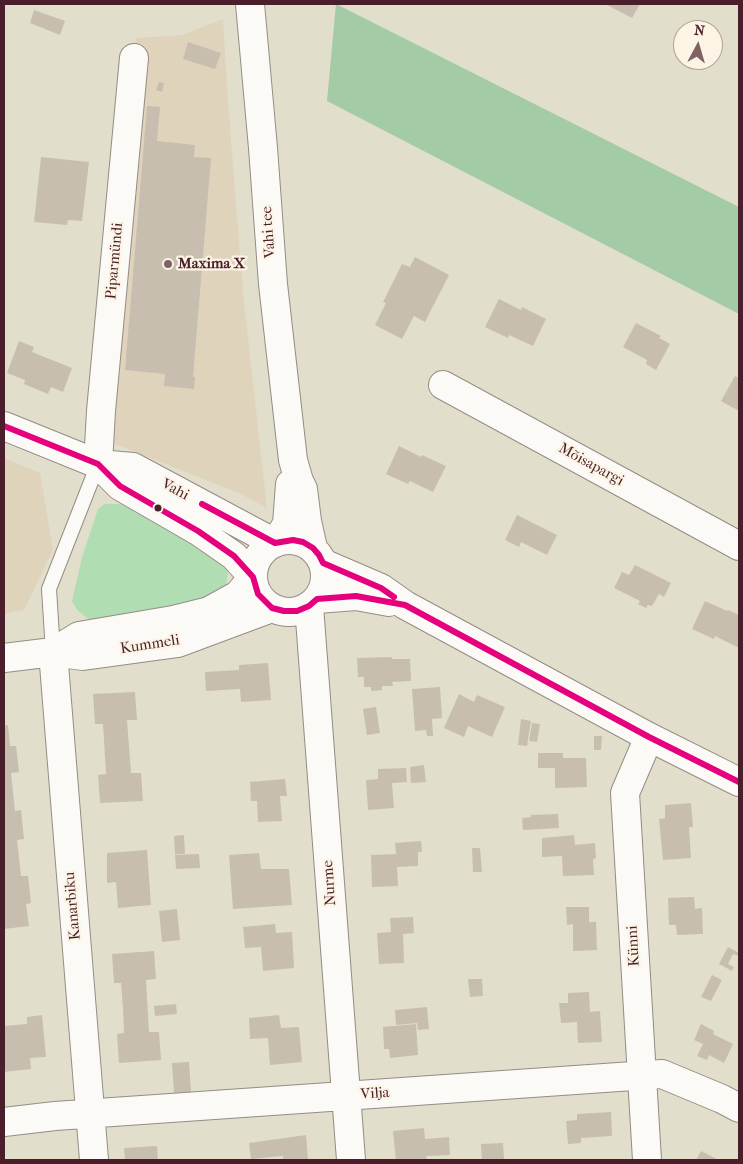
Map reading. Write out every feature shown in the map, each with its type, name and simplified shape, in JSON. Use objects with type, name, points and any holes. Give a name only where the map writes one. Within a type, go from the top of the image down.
[{"type":"street","name":"Vahi tee","points":[[250,4],[263,148],[272,284],[293,460],[303,489],[307,521],[318,555]]},
{"type":"street","name":"Piparmündi","points":[[98,464],[101,411],[134,58]]},
{"type":"street","name":"Mõisapargi","points":[[443,385],[739,546]]},
{"type":"street","name":"Vahi","points":[[4,426],[98,464],[132,467],[275,543]]},
{"type":"street","name":"Vahi tee","points":[[275,543],[287,524],[293,460]]},
{"type":"street","name":"Vahi","points":[[98,464],[120,486],[198,531],[234,556],[253,577]]},
{"type":"street","points":[[405,605],[356,596],[313,602],[297,611],[284,611],[272,608],[258,594],[253,577],[255,566],[259,556],[266,548],[275,543],[293,540],[303,542],[318,555],[381,588],[405,605],[649,737],[739,782]]},
{"type":"street","points":[[313,602],[322,590],[325,574],[318,555]]},
{"type":"street","name":"Kummeli","points":[[53,652],[79,636],[173,620],[209,611],[238,595],[253,577]]},
{"type":"street","name":"Nurme","points":[[313,602],[351,1160]]},
{"type":"street","name":"Kummeli","points":[[4,658],[53,652],[83,656],[178,642],[272,608]]},
{"type":"street","name":"Kanarbiku","points":[[53,652],[94,1160]]},
{"type":"street","name":"Künni","points":[[647,1160],[625,793],[649,737]]},
{"type":"street","name":"Vilja","points":[[4,1122],[90,1113],[662,1074],[739,1108]]},
{"type":"lane","points":[[53,652],[49,589],[98,464]]},
{"type":"shaded area","points":[[223,19],[243,292],[267,508],[241,494],[93,435],[136,38],[182,35]]},
{"type":"shaded area","points":[[4,458],[40,473],[53,550],[24,610],[4,614]]},
{"type":"green space","points":[[336,4],[739,207],[739,314],[327,101]]},
{"type":"green space","points":[[104,504],[122,504],[221,559],[228,572],[226,586],[216,600],[90,620],[77,610],[72,601],[82,557],[98,509]]},
{"type":"building","points":[[605,4],[640,4],[632,18]]},
{"type":"building","points":[[34,10],[65,21],[60,35],[30,23]]},
{"type":"building","points":[[188,42],[221,53],[215,69],[183,59]]},
{"type":"building","points":[[159,82],[164,83],[162,92],[156,90]]},
{"type":"building","name":"Maxima X","points":[[147,106],[160,107],[157,141],[195,145],[194,157],[211,158],[193,377],[195,377],[194,389],[164,386],[165,374],[125,370]]},
{"type":"building","points":[[41,157],[89,162],[82,221],[68,220],[67,225],[34,222]]},
{"type":"building","points":[[415,257],[449,275],[425,322],[414,316],[402,339],[375,325],[386,303],[383,302],[402,264],[410,267]]},
{"type":"building","points":[[499,299],[521,310],[522,307],[546,319],[533,346],[509,335],[508,338],[485,327]]},
{"type":"building","points":[[636,323],[661,336],[659,338],[670,344],[656,370],[646,364],[647,360],[623,347]]},
{"type":"building","points":[[19,341],[34,347],[32,352],[72,368],[63,392],[51,387],[48,394],[24,384],[25,380],[7,373]]},
{"type":"building","points":[[735,376],[739,378],[739,411],[721,401]]},
{"type":"building","points":[[399,446],[421,457],[422,455],[446,466],[433,492],[410,481],[408,484],[386,474]]},
{"type":"building","points":[[517,515],[557,535],[547,555],[521,542],[519,547],[505,540]]},
{"type":"building","points":[[635,565],[671,583],[664,597],[659,594],[652,606],[648,605],[646,608],[638,604],[640,601],[614,588],[622,572],[629,575]]},
{"type":"building","points":[[705,601],[739,615],[739,648],[715,636],[714,639],[692,629]]},
{"type":"building","points":[[392,657],[392,659],[410,659],[411,681],[392,682],[393,686],[382,686],[382,690],[371,691],[371,687],[364,687],[364,677],[358,677],[357,658]]},
{"type":"building","points":[[268,663],[271,700],[241,702],[240,689],[206,691],[205,672],[239,670],[239,665]]},
{"type":"building","points":[[440,687],[442,718],[432,719],[433,736],[427,736],[426,730],[415,731],[412,689]]},
{"type":"building","points":[[135,692],[137,720],[127,720],[131,773],[141,773],[143,801],[100,803],[98,775],[106,774],[103,724],[95,724],[93,694]]},
{"type":"building","points":[[459,694],[474,702],[477,695],[505,707],[492,737],[468,726],[464,737],[444,728]]},
{"type":"building","points":[[376,707],[380,733],[367,735],[363,709]]},
{"type":"building","points":[[521,719],[531,721],[527,746],[518,745]]},
{"type":"building","points":[[532,723],[540,724],[537,742],[529,741]]},
{"type":"building","points":[[8,725],[10,746],[16,746],[19,772],[11,773],[15,811],[21,810],[24,839],[17,840],[21,876],[28,876],[31,903],[26,904],[29,926],[4,929],[4,726]]},
{"type":"building","points":[[594,736],[602,736],[601,750],[594,750]]},
{"type":"building","points":[[538,753],[563,753],[563,758],[586,758],[587,787],[555,788],[555,768],[538,768]]},
{"type":"building","points":[[424,765],[426,782],[411,783],[410,767]]},
{"type":"building","points":[[406,768],[407,782],[392,783],[394,808],[368,810],[366,780],[378,779],[378,769]]},
{"type":"building","points":[[285,779],[287,796],[280,796],[282,821],[258,822],[257,801],[251,801],[250,782]]},
{"type":"building","points":[[691,803],[693,827],[689,827],[691,858],[663,860],[659,819],[665,818],[665,805]]},
{"type":"building","points":[[558,814],[559,828],[523,830],[522,818],[531,817],[531,815]]},
{"type":"building","points":[[184,835],[185,854],[175,854],[174,836]]},
{"type":"building","points":[[574,835],[575,845],[595,843],[594,875],[563,876],[562,856],[542,857],[542,838]]},
{"type":"building","points":[[421,841],[422,852],[418,852],[418,866],[397,867],[398,886],[372,887],[371,855],[396,854],[395,843]]},
{"type":"building","points":[[472,848],[480,848],[482,872],[473,872]]},
{"type":"building","points":[[147,850],[151,905],[118,908],[116,882],[107,883],[107,853]]},
{"type":"building","points":[[259,853],[261,869],[289,869],[292,905],[233,909],[229,855]]},
{"type":"building","points":[[199,854],[200,868],[176,869],[175,855]]},
{"type":"building","points":[[694,897],[695,909],[702,908],[703,934],[677,935],[676,925],[669,925],[668,898]]},
{"type":"building","points":[[566,907],[589,907],[589,922],[596,922],[597,950],[573,951],[573,924],[567,925]]},
{"type":"building","points":[[177,909],[180,940],[162,942],[159,911]]},
{"type":"building","points":[[413,917],[414,933],[403,934],[404,963],[379,964],[377,933],[391,932],[390,918]]},
{"type":"building","points":[[275,924],[276,933],[292,932],[294,968],[263,971],[261,947],[245,948],[243,927]]},
{"type":"building","points":[[728,947],[739,953],[739,956],[733,954],[728,964],[734,967],[732,971],[719,964]]},
{"type":"building","points":[[154,951],[156,979],[146,980],[149,1032],[159,1032],[161,1060],[119,1063],[117,1034],[124,1033],[123,1008],[121,983],[114,983],[112,954]]},
{"type":"building","points":[[712,975],[722,980],[711,1001],[701,997]]},
{"type":"building","points":[[468,979],[482,979],[483,996],[470,997]]},
{"type":"building","points":[[589,992],[590,1012],[600,1011],[602,1042],[578,1043],[577,1022],[561,1023],[559,1003],[568,1003],[568,993]]},
{"type":"building","points":[[176,1004],[177,1014],[155,1016],[154,1006]]},
{"type":"building","points":[[427,1007],[429,1029],[418,1030],[417,1023],[396,1025],[395,1010]]},
{"type":"building","points":[[42,1015],[46,1057],[30,1058],[31,1069],[4,1072],[4,1026],[27,1024],[27,1017]]},
{"type":"building","points":[[279,1015],[281,1028],[299,1027],[302,1062],[270,1065],[268,1038],[250,1039],[249,1018]]},
{"type":"building","points":[[416,1024],[418,1055],[390,1058],[389,1049],[384,1049],[383,1027]]},
{"type":"building","points":[[701,1024],[714,1031],[713,1034],[733,1044],[724,1063],[709,1055],[707,1060],[697,1056],[703,1044],[694,1040]]},
{"type":"building","points":[[189,1062],[191,1092],[174,1093],[172,1063]]},
{"type":"building","points":[[611,1112],[612,1136],[581,1138],[581,1143],[568,1144],[566,1121],[577,1120],[577,1114]]},
{"type":"building","points":[[424,1128],[425,1139],[449,1137],[450,1155],[426,1156],[427,1160],[396,1160],[393,1131]]},
{"type":"building","points":[[306,1135],[308,1160],[283,1160],[283,1156],[251,1159],[249,1143]]},
{"type":"building","points":[[503,1143],[504,1160],[482,1160],[481,1144]]},
{"type":"building","points":[[157,1146],[158,1160],[125,1160],[124,1148]]},
{"type":"building","points":[[701,1151],[719,1160],[696,1160]]},
{"type":"transit line","points":[[4,426],[98,464],[120,486],[198,531],[234,556],[253,577],[258,594],[272,608],[284,611],[297,611],[309,606],[317,599],[356,596],[405,605],[649,737],[739,782]]},
{"type":"transit line","points":[[202,504],[275,543],[293,540],[303,542],[313,548],[323,563],[381,588],[394,597]]},
{"type":"place","name":"Maxima X","points":[[168,264]]}]
